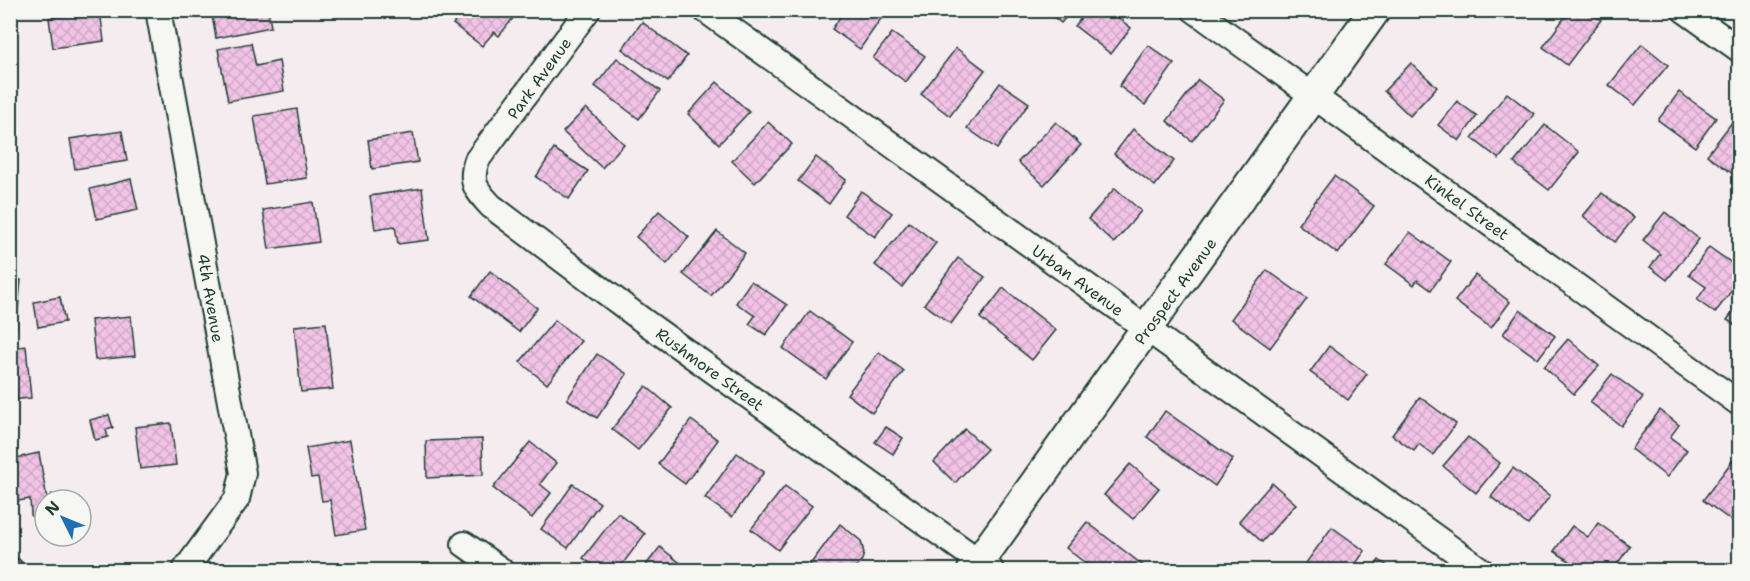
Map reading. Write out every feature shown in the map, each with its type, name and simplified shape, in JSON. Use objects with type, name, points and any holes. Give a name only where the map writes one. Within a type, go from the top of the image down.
[{"type":"main road","name":"Prospect Avenue","points":[[981,568],[1375,10]]},
{"type":"street","name":"4th Avenue","points":[[158,10],[243,473],[237,500],[185,570]]},
{"type":"street","name":"Park Avenue","points":[[489,145],[588,10]]},
{"type":"street","name":"Urban Avenue","points":[[705,10],[1481,570]]},
{"type":"street","name":"Kinkel Street","points":[[1194,10],[1740,404]]},
{"type":"street","points":[[1684,10],[1740,50]]},
{"type":"street","name":"Rushmore Street","points":[[489,145],[477,160],[473,170],[473,180],[479,193],[491,206],[981,568]]},
{"type":"street","points":[[464,544],[501,570]]},
{"type":"building","points":[[211,10],[268,10],[271,27],[216,38]]},
{"type":"building","points":[[464,10],[505,10],[514,17],[499,36],[494,32],[482,46],[453,24]]},
{"type":"building","points":[[807,10],[826,10],[819,19]]},
{"type":"building","points":[[845,10],[887,10],[860,49],[832,29]]},
{"type":"building","points":[[1045,10],[1072,10],[1061,23]]},
{"type":"building","points":[[1087,10],[1108,10],[1131,28],[1111,54],[1075,26]]},
{"type":"building","points":[[1490,10],[1507,10],[1502,19]]},
{"type":"building","points":[[1570,10],[1588,10],[1601,20],[1567,65],[1543,47]]},
{"type":"building","points":[[100,11],[104,41],[53,48],[49,18]]},
{"type":"building","points":[[642,22],[687,56],[668,82],[622,49]]},
{"type":"building","points":[[892,33],[925,56],[906,82],[873,58]]},
{"type":"building","points":[[251,43],[256,66],[279,61],[284,91],[228,101],[218,49]]},
{"type":"building","points":[[1642,44],[1668,65],[1635,105],[1609,85]]},
{"type":"building","points":[[1148,45],[1174,64],[1145,105],[1119,86]]},
{"type":"building","points":[[956,48],[985,70],[950,116],[921,94]]},
{"type":"building","points":[[617,58],[660,91],[639,119],[595,86]]},
{"type":"building","points":[[1411,63],[1437,87],[1410,116],[1384,91]]},
{"type":"building","points":[[1198,80],[1224,100],[1192,141],[1167,121]]},
{"type":"building","points":[[717,82],[749,112],[719,144],[688,114]]},
{"type":"building","points":[[1000,83],[1029,103],[997,149],[967,128]]},
{"type":"building","points":[[1679,92],[1716,118],[1695,147],[1658,120]]},
{"type":"building","points":[[1507,93],[1534,114],[1499,159],[1472,138]]},
{"type":"building","points":[[1457,101],[1477,116],[1459,141],[1438,125]]},
{"type":"building","points":[[586,108],[624,144],[602,168],[563,132]]},
{"type":"building","points":[[297,109],[307,178],[265,184],[254,116]]},
{"type":"building","points":[[1739,113],[1740,165],[1733,174],[1707,155]]},
{"type":"building","points":[[768,122],[792,144],[755,183],[732,161]]},
{"type":"building","points":[[1056,122],[1081,145],[1044,185],[1018,162]]},
{"type":"building","points":[[1545,125],[1579,152],[1549,190],[1514,163]]},
{"type":"building","points":[[1133,129],[1174,161],[1155,186],[1114,154]]},
{"type":"building","points":[[122,131],[127,161],[75,169],[70,139]]},
{"type":"building","points":[[413,133],[418,162],[372,169],[368,140]]},
{"type":"building","points":[[554,149],[588,171],[569,199],[536,177]]},
{"type":"building","points":[[816,157],[846,180],[829,204],[798,181]]},
{"type":"building","points":[[1334,176],[1374,206],[1338,254],[1298,224]]},
{"type":"building","points":[[131,179],[138,210],[97,219],[90,189]]},
{"type":"building","points":[[422,188],[429,240],[398,244],[395,226],[375,229],[370,196]]},
{"type":"building","points":[[1115,188],[1141,211],[1114,243],[1088,219]]},
{"type":"building","points":[[861,191],[892,213],[875,237],[844,215]]},
{"type":"building","points":[[1602,193],[1634,218],[1615,242],[1583,216]]},
{"type":"building","points":[[313,202],[319,242],[269,249],[263,210]]},
{"type":"building","points":[[659,211],[689,237],[667,264],[636,237]]},
{"type":"building","points":[[1665,212],[1699,239],[1667,280],[1650,267],[1660,254],[1643,240]]},
{"type":"building","points":[[909,222],[936,243],[902,287],[875,265]]},
{"type":"building","points":[[717,231],[745,253],[711,296],[683,274]]},
{"type":"building","points":[[1410,232],[1451,262],[1431,290],[1417,280],[1414,285],[1386,264]]},
{"type":"building","points":[[1709,247],[1740,269],[1740,279],[1715,313],[1697,300],[1706,287],[1689,275]]},
{"type":"building","points":[[958,258],[985,277],[951,324],[924,304]]},
{"type":"building","points":[[1267,270],[1307,299],[1270,348],[1231,319]]},
{"type":"building","points":[[490,271],[537,308],[519,332],[471,296]]},
{"type":"building","points":[[1475,275],[1510,302],[1491,328],[1455,301]]},
{"type":"building","points":[[10,279],[21,280],[16,330],[10,329]]},
{"type":"building","points":[[751,281],[787,305],[766,335],[749,324],[755,316],[736,303]]},
{"type":"building","points":[[1003,288],[1056,330],[1032,360],[980,318]]},
{"type":"building","points":[[60,297],[65,322],[38,327],[34,302]]},
{"type":"building","points":[[1740,303],[1740,328],[1727,320]]},
{"type":"building","points":[[1520,310],[1555,336],[1538,359],[1503,334]]},
{"type":"building","points":[[810,311],[852,342],[826,379],[783,348]]},
{"type":"building","points":[[131,316],[135,356],[95,360],[91,320]]},
{"type":"building","points":[[555,320],[581,341],[547,384],[520,362]]},
{"type":"building","points":[[326,323],[333,389],[301,392],[294,326]]},
{"type":"building","points":[[1568,339],[1599,366],[1574,394],[1544,367]]},
{"type":"building","points":[[26,346],[31,398],[10,400],[10,348]]},
{"type":"building","points":[[1329,346],[1367,374],[1348,400],[1310,372]]},
{"type":"building","points":[[879,352],[904,371],[872,413],[847,394]]},
{"type":"building","points":[[597,354],[627,374],[597,418],[567,399]]},
{"type":"building","points":[[1612,374],[1643,397],[1621,426],[1590,402]]},
{"type":"building","points":[[646,386],[672,408],[638,450],[612,429]]},
{"type":"building","points":[[1420,397],[1456,424],[1433,455],[1419,444],[1414,451],[1392,435]]},
{"type":"building","points":[[1660,410],[1679,425],[1670,437],[1687,450],[1667,477],[1631,449]]},
{"type":"building","points":[[1165,411],[1233,459],[1215,486],[1147,437]]},
{"type":"building","points":[[109,415],[113,428],[106,430],[108,437],[95,440],[90,420]]},
{"type":"building","points":[[691,420],[718,440],[685,484],[658,464]]},
{"type":"building","points":[[171,423],[176,465],[140,469],[135,427]]},
{"type":"building","points":[[886,427],[903,438],[893,454],[875,442]]},
{"type":"building","points":[[965,429],[987,449],[955,483],[934,462]]},
{"type":"building","points":[[1468,437],[1500,463],[1476,493],[1443,466]]},
{"type":"building","points":[[482,439],[483,475],[427,478],[426,441]]},
{"type":"building","points":[[350,440],[365,530],[336,535],[330,500],[322,501],[318,477],[311,478],[306,448]]},
{"type":"building","points":[[530,442],[556,463],[540,484],[551,493],[532,518],[493,488]]},
{"type":"building","points":[[39,453],[45,488],[33,488],[33,517],[30,499],[13,502],[10,464],[17,463],[16,458]]},
{"type":"building","points":[[737,453],[764,472],[732,517],[705,498]]},
{"type":"building","points":[[1732,461],[1740,466],[1740,527],[1703,500]]},
{"type":"building","points":[[1130,464],[1159,488],[1133,519],[1104,495]]},
{"type":"building","points":[[1513,468],[1550,496],[1528,525],[1491,497]]},
{"type":"building","points":[[1272,483],[1296,504],[1262,542],[1239,521]]},
{"type":"building","points":[[573,484],[600,503],[568,548],[541,529]]},
{"type":"building","points":[[785,486],[812,506],[778,550],[751,529]]},
{"type":"building","points":[[618,513],[645,534],[618,570],[600,570],[583,558]]},
{"type":"building","points":[[1087,522],[1149,570],[1094,570],[1066,548]]},
{"type":"building","points":[[1598,523],[1630,546],[1613,570],[1583,570],[1554,551],[1572,526],[1588,537]]},
{"type":"building","points":[[840,524],[861,541],[864,553],[862,560],[854,570],[806,570]]},
{"type":"building","points":[[1332,527],[1365,551],[1351,570],[1307,570],[1303,567]]},
{"type":"building","points":[[660,547],[684,566],[681,570],[642,570]]},
{"type":"building","points":[[1379,560],[1393,570],[1372,570]]}]
